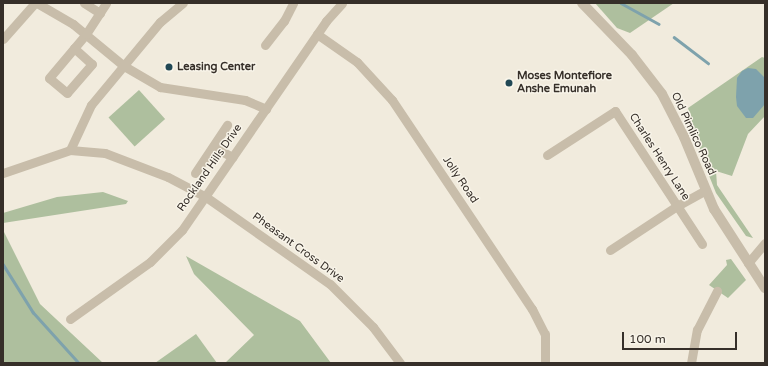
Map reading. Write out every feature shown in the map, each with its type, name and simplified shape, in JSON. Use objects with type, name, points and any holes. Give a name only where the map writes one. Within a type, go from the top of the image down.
[{"type":"street","points":[[3,39],[36,3],[86,34],[124,66],[144,80],[165,88],[245,100],[266,109]]},
{"type":"street","points":[[84,3],[100,13]]},
{"type":"street","points":[[74,48],[92,64],[67,93],[49,78],[74,48],[86,34],[106,3]]},
{"type":"street","points":[[3,173],[70,150],[84,117],[160,22],[183,3]]},
{"type":"street","points":[[265,45],[284,21],[293,3]]},
{"type":"street","name":"Rockland Hills Drive","points":[[70,319],[150,262],[182,230],[317,34],[342,3]]},
{"type":"street","name":"Old Pimlico Road","points":[[582,3],[632,56],[662,94],[684,137],[706,190],[724,226],[765,288]]},
{"type":"street","name":"Jolly Road","points":[[317,34],[358,62],[392,100],[532,309],[545,334],[545,363]]},
{"type":"street","name":"Charles Henry Lane","points":[[547,155],[615,111],[702,244]]},
{"type":"street","points":[[195,173],[227,125]]},
{"type":"street","points":[[213,147],[233,157]]},
{"type":"street","name":"Pheasant Cross Drive","points":[[70,150],[104,153],[123,158],[206,197],[330,284],[369,322],[400,363]]},
{"type":"street","points":[[610,250],[677,206],[706,190]]},
{"type":"street","points":[[748,263],[765,243]]},
{"type":"street","points":[[691,363],[697,330],[717,291]]},
{"type":"green space","points":[[595,3],[674,3],[630,33],[617,28]]},
{"type":"green space","points":[[762,57],[765,58],[765,116],[748,134],[732,176],[716,171],[717,185],[753,238],[746,236],[716,193],[704,163],[688,108]]},
{"type":"green space","points":[[139,90],[165,119],[135,146],[109,117]]},
{"type":"green space","points":[[103,192],[128,201],[126,204],[3,223],[3,213],[57,197]]},
{"type":"green space","points":[[3,230],[40,304],[103,363],[3,363]]},
{"type":"green space","points":[[186,256],[300,321],[331,363],[225,363],[254,335],[194,274]]},
{"type":"green space","points":[[731,259],[746,280],[728,298],[709,285],[727,265],[726,260]]},
{"type":"green space","points":[[196,334],[217,363],[155,363]]},
{"type":"water","points":[[748,68],[756,69],[765,78],[765,104],[753,118],[746,118],[737,106],[736,97],[737,78],[742,71]]},
{"type":"waterway","points":[[621,3],[659,24]]},
{"type":"waterway","points":[[674,37],[708,63]]},
{"type":"waterway","points":[[3,264],[33,312],[79,363]]},
{"type":"place","name":"Leasing Center","points":[[169,67]]},
{"type":"place","name":"Moses Montefiore Anshe Emunah","points":[[509,83]]}]
